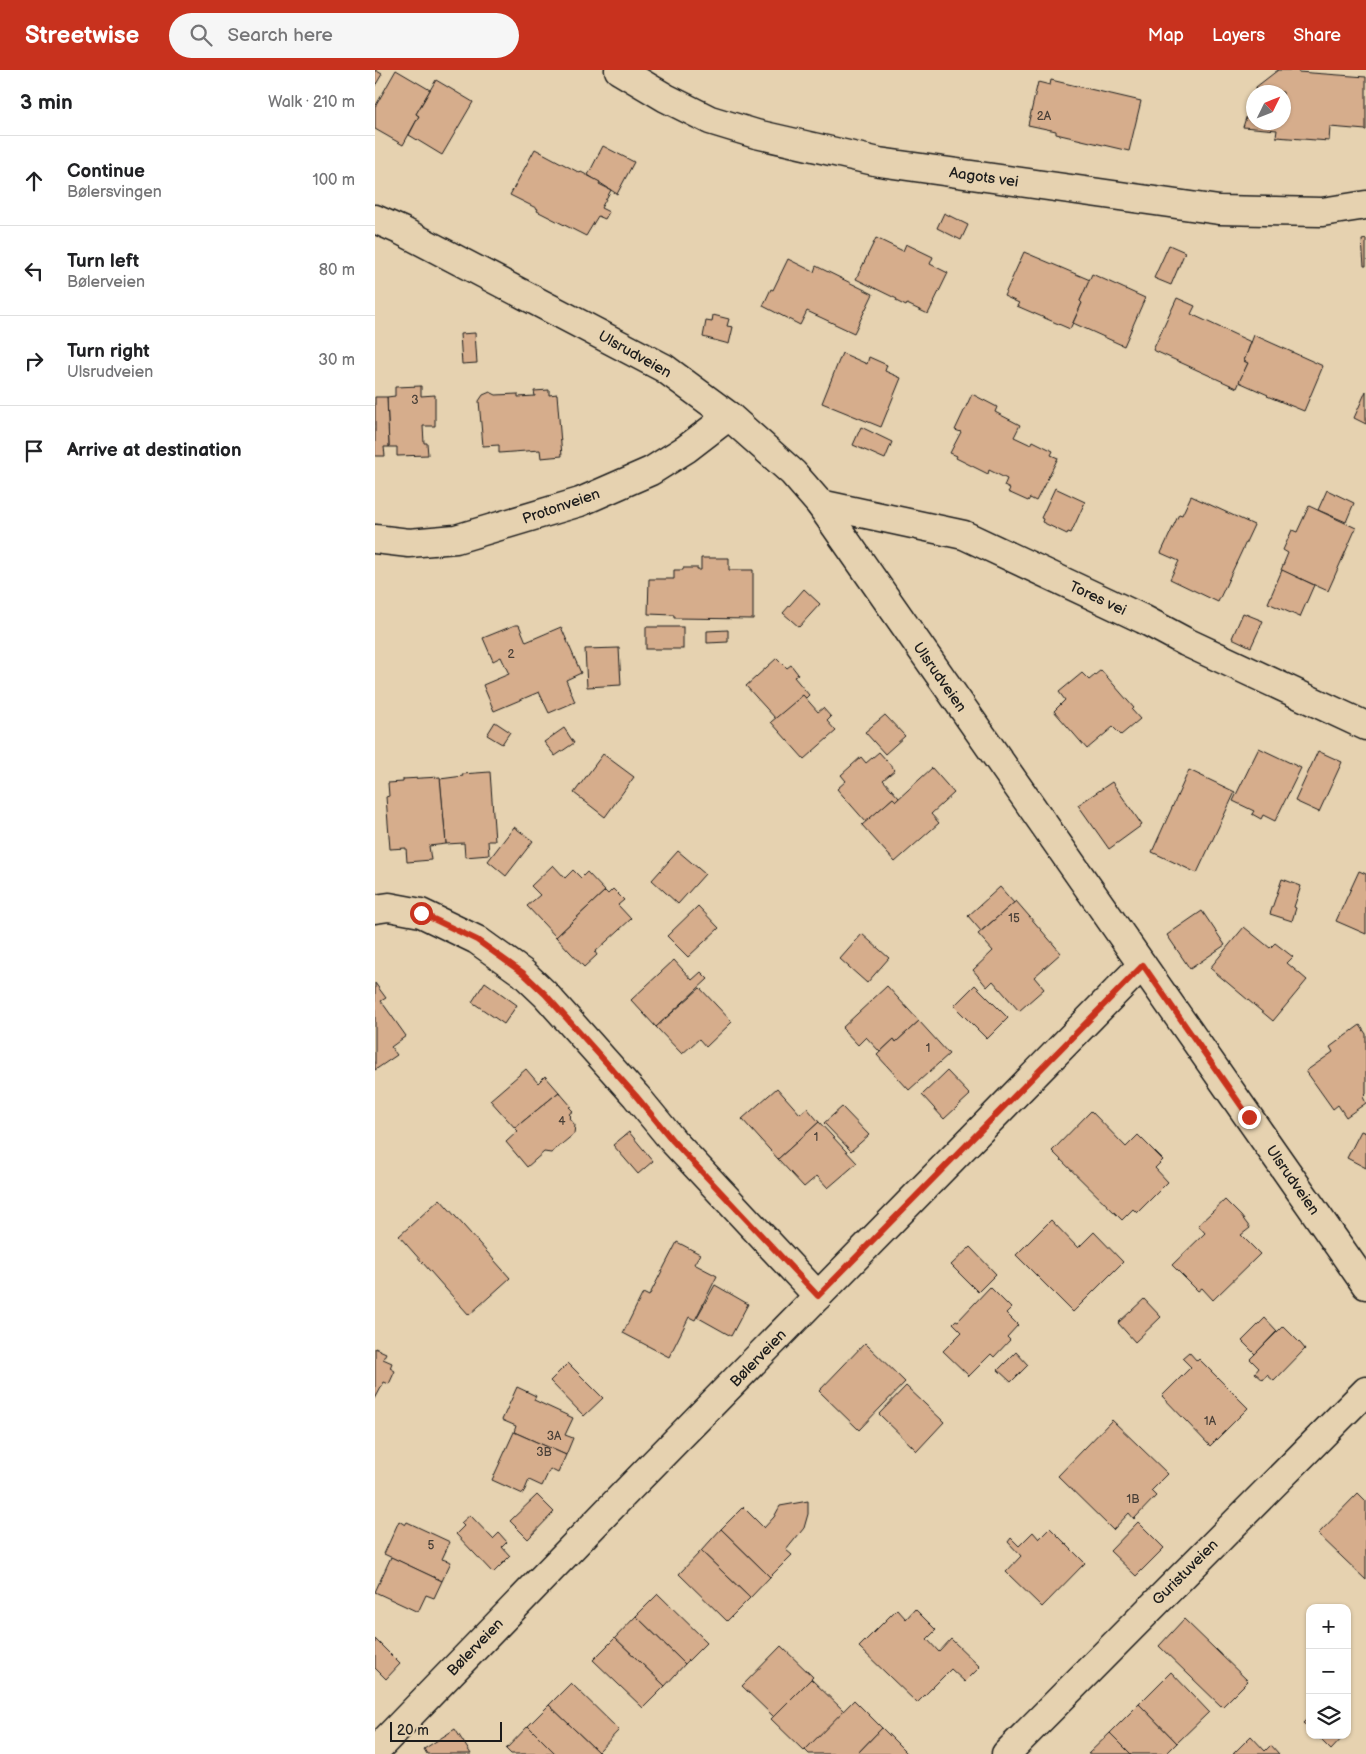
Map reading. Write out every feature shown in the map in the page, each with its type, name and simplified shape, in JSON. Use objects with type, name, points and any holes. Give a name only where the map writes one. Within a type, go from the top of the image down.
[{"type":"street","name":"Aagots vei","points":[[619,70],[666,98],[710,120],[757,134],[879,162],[1219,210],[1322,212],[1366,205]]},
{"type":"street","name":"Ulsrudveien","points":[[375,219],[664,368],[729,416],[793,474],[819,504],[1366,1285]]},
{"type":"street","name":"Protonveien","points":[[375,539],[409,543],[456,539],[580,502],[651,471],[686,449],[729,416]]},
{"type":"street","name":"Tores vei","points":[[819,504],[964,535],[1366,726]]},
{"type":"street","points":[[375,909],[389,908],[421,913],[477,940],[523,973],[545,994],[636,1096],[673,1141],[818,1296]]},
{"type":"street","name":"Bølerveien","points":[[375,1751],[1143,965]]},
{"type":"street","name":"Guristuveien","points":[[1006,1754],[1366,1390]]},
{"type":"building","points":[[375,70],[382,74],[375,86]]},
{"type":"building","points":[[396,70],[430,90],[416,114],[419,116],[403,145],[375,129],[375,107]]},
{"type":"building","points":[[1278,70],[1299,70],[1298,72],[1366,77],[1366,130],[1330,127],[1329,141],[1276,137],[1277,130],[1291,130],[1291,85],[1259,85]]},
{"type":"building","points":[[436,80],[473,102],[442,155],[409,135],[419,116],[416,114]]},
{"type":"building","points":[[1051,80],[1141,101],[1129,151],[1056,134],[1056,131],[1028,125],[1038,82],[1050,85]]},
{"type":"building","points":[[603,146],[634,162],[617,194],[588,175]]},
{"type":"building","points":[[535,149],[600,182],[599,184],[611,190],[601,208],[609,212],[605,219],[598,216],[586,236],[510,195]]},
{"type":"building","points":[[944,213],[968,225],[961,240],[937,228]]},
{"type":"building","points":[[876,238],[903,251],[906,244],[933,257],[930,264],[948,273],[928,314],[907,304],[906,306],[896,301],[897,299],[856,279]]},
{"type":"building","points":[[1366,239],[1366,266],[1364,266],[1362,240]]},
{"type":"building","points":[[1169,245],[1185,252],[1171,285],[1154,278]]},
{"type":"building","points":[[1024,252],[1090,280],[1070,329],[1017,306],[1019,303],[1004,296]]},
{"type":"building","points":[[788,259],[814,272],[816,266],[873,294],[854,333],[807,311],[800,325],[763,306]]},
{"type":"building","points":[[1092,274],[1145,298],[1124,346],[1073,323]]},
{"type":"building","points":[[1177,298],[1195,306],[1191,314],[1251,342],[1244,361],[1248,363],[1237,388],[1153,350]]},
{"type":"building","points":[[713,315],[729,319],[727,326],[733,327],[729,344],[703,337],[706,321],[712,322]]},
{"type":"building","points":[[475,333],[477,363],[462,364],[460,334]]},
{"type":"building","points":[[1254,335],[1323,366],[1304,411],[1239,382],[1248,363],[1244,361]]},
{"type":"building","points":[[842,353],[867,364],[869,357],[887,365],[885,371],[901,378],[881,427],[822,403]]},
{"type":"building","points":[[421,386],[421,396],[435,395],[435,426],[423,426],[424,443],[427,443],[428,455],[397,456],[397,447],[389,447],[387,397],[395,396],[395,387]]},
{"type":"building","points":[[549,390],[549,395],[557,394],[562,456],[541,458],[540,450],[499,453],[499,445],[483,446],[479,401],[483,395],[490,392],[496,395],[518,394],[518,397],[535,396],[534,391]]},
{"type":"building","points":[[1366,391],[1366,424],[1354,418]]},
{"type":"building","points":[[972,394],[997,407],[995,412],[1020,425],[1014,437],[1031,445],[1033,441],[1053,451],[1051,455],[1058,458],[1036,501],[1030,498],[1028,501],[1008,492],[1010,489],[1004,486],[1007,479],[989,470],[988,474],[950,453],[961,432],[955,430]]},
{"type":"building","points":[[375,397],[387,397],[389,447],[384,447],[385,456],[375,456]]},
{"type":"building","points":[[861,427],[892,442],[885,459],[853,445]]},
{"type":"building","points":[[1055,488],[1085,502],[1071,533],[1068,532],[1067,534],[1042,522],[1043,519],[1041,518]]},
{"type":"building","points":[[1327,490],[1354,503],[1346,522],[1318,510]]},
{"type":"building","points":[[1191,496],[1254,525],[1218,602],[1170,579],[1179,561],[1161,553],[1179,514],[1182,515]]},
{"type":"building","points":[[1309,506],[1356,528],[1328,591],[1281,570],[1288,553],[1283,550],[1292,530],[1297,532]]},
{"type":"building","points":[[701,558],[729,558],[729,570],[753,570],[753,619],[674,618],[674,615],[648,614],[649,579],[674,579],[674,570],[683,570],[683,568],[698,568],[698,570],[701,570]]},
{"type":"building","points":[[1282,570],[1314,585],[1300,617],[1268,603]]},
{"type":"building","points":[[804,589],[820,604],[799,627],[783,613]]},
{"type":"building","points":[[1243,613],[1263,621],[1251,647],[1232,638]]},
{"type":"building","points":[[519,625],[526,642],[561,627],[581,673],[566,680],[575,702],[549,713],[539,692],[494,711],[483,685],[509,674],[501,657],[493,661],[483,638]]},
{"type":"building","points":[[646,627],[683,627],[683,649],[646,649]]},
{"type":"building","points":[[728,630],[728,642],[707,643],[707,631]]},
{"type":"building","points":[[619,648],[621,685],[587,687],[585,649]]},
{"type":"building","points":[[777,658],[787,668],[791,665],[798,674],[794,677],[809,695],[806,698],[803,695],[776,719],[746,686]]},
{"type":"building","points":[[1101,670],[1134,708],[1132,710],[1140,719],[1121,735],[1113,727],[1087,749],[1054,711],[1065,700],[1059,692],[1082,673],[1089,680]]},
{"type":"building","points":[[803,695],[818,712],[823,708],[831,717],[827,721],[836,731],[804,759],[771,722]]},
{"type":"building","points":[[885,715],[905,736],[885,754],[865,732]]},
{"type":"building","points":[[495,722],[510,732],[502,744],[487,735]]},
{"type":"building","points":[[564,728],[574,743],[555,756],[544,742]]},
{"type":"building","points":[[1259,748],[1301,768],[1275,821],[1263,815],[1261,819],[1252,814],[1254,811],[1233,801]]},
{"type":"building","points":[[1318,751],[1342,762],[1319,812],[1295,801]]},
{"type":"building","points":[[879,752],[895,770],[883,780],[899,798],[896,801],[893,798],[866,822],[837,789],[846,781],[841,775],[861,757],[866,763]]},
{"type":"building","points":[[603,754],[634,777],[605,817],[574,793]]},
{"type":"building","points":[[932,768],[954,793],[931,814],[939,823],[895,862],[862,825],[893,798],[896,801]]},
{"type":"building","points":[[1189,770],[1235,792],[1197,873],[1152,852]]},
{"type":"building","points":[[490,772],[495,841],[488,841],[489,855],[465,857],[464,843],[446,844],[440,779],[463,776],[462,774]]},
{"type":"building","points":[[440,777],[446,844],[429,846],[431,860],[407,862],[406,848],[390,849],[386,797],[389,796],[388,783],[403,782],[403,779]]},
{"type":"building","points":[[1112,782],[1142,825],[1109,849],[1078,805]]},
{"type":"building","points":[[514,827],[533,841],[506,876],[488,861]]},
{"type":"building","points":[[678,851],[705,874],[678,904],[652,880]]},
{"type":"building","points":[[553,865],[565,878],[573,870],[581,878],[587,872],[605,891],[556,937],[527,906],[540,895],[531,886]]},
{"type":"building","points":[[1359,871],[1366,874],[1366,934],[1336,921]]},
{"type":"building","points":[[1282,879],[1301,886],[1294,907],[1296,908],[1292,921],[1270,914]]},
{"type":"building","points":[[1000,887],[1014,903],[981,931],[968,916]]},
{"type":"building","points":[[613,889],[624,900],[618,905],[631,919],[595,952],[597,955],[584,967],[556,937],[605,891],[608,894]]},
{"type":"building","points":[[1016,901],[1061,953],[1034,977],[1044,989],[1019,1011],[993,981],[987,987],[973,970],[993,951],[978,934]]},
{"type":"building","points":[[698,906],[719,928],[688,957],[667,936]]},
{"type":"building","points":[[1202,911],[1225,945],[1190,969],[1167,935]]},
{"type":"building","points":[[1244,927],[1270,948],[1275,943],[1293,957],[1287,963],[1307,980],[1273,1021],[1210,968]]},
{"type":"building","points":[[862,934],[889,958],[867,983],[840,959]]},
{"type":"building","points":[[674,960],[692,980],[701,972],[708,979],[656,1027],[631,1000]]},
{"type":"building","points":[[485,982],[517,1005],[504,1024],[472,1002]]},
{"type":"building","points":[[375,983],[386,998],[381,1001],[406,1036],[391,1047],[397,1055],[375,1070]]},
{"type":"building","points":[[975,985],[1008,1018],[987,1039],[954,1006]]},
{"type":"building","points":[[887,986],[919,1021],[896,1042],[894,1039],[880,1052],[866,1037],[858,1045],[842,1028]]},
{"type":"building","points":[[700,988],[732,1022],[706,1047],[699,1039],[682,1054],[656,1027]]},
{"type":"building","points":[[919,1021],[949,1054],[909,1090],[877,1055],[894,1039],[896,1042]]},
{"type":"building","points":[[1360,1025],[1366,1034],[1366,1094],[1363,1097],[1366,1103],[1346,1117],[1338,1105],[1333,1109],[1306,1071],[1333,1052],[1330,1047]]},
{"type":"building","points":[[526,1069],[538,1083],[545,1076],[559,1092],[515,1128],[490,1100]]},
{"type":"building","points":[[947,1071],[970,1095],[944,1119],[922,1095]]},
{"type":"building","points":[[777,1088],[800,1114],[807,1108],[819,1122],[778,1159],[742,1119]]},
{"type":"building","points":[[559,1092],[573,1111],[569,1114],[571,1116],[569,1118],[575,1125],[574,1134],[551,1153],[544,1152],[527,1167],[506,1142],[518,1131],[515,1128]]},
{"type":"building","points":[[842,1107],[869,1135],[851,1151],[824,1123]]},
{"type":"building","points":[[1091,1111],[1126,1147],[1138,1135],[1163,1160],[1155,1168],[1168,1182],[1137,1213],[1133,1209],[1122,1220],[1052,1151]]},
{"type":"building","points":[[819,1122],[857,1163],[828,1188],[817,1176],[804,1187],[778,1159]]},
{"type":"building","points":[[1361,1131],[1366,1133],[1366,1168],[1347,1158]]},
{"type":"building","points":[[629,1132],[653,1161],[638,1174],[613,1145]]},
{"type":"building","points":[[440,1199],[510,1278],[469,1315],[399,1236]]},
{"type":"building","points":[[1225,1200],[1250,1228],[1241,1235],[1260,1254],[1213,1300],[1202,1288],[1198,1291],[1172,1265],[1205,1233],[1198,1225]]},
{"type":"building","points":[[1051,1220],[1078,1248],[1094,1232],[1123,1262],[1073,1312],[1016,1255]]},
{"type":"building","points":[[677,1242],[700,1254],[694,1264],[717,1276],[695,1320],[689,1317],[669,1357],[623,1333],[643,1293],[649,1296]]},
{"type":"building","points":[[970,1247],[996,1274],[978,1292],[951,1265]]},
{"type":"building","points":[[715,1285],[748,1304],[731,1336],[697,1317]]},
{"type":"building","points":[[990,1287],[1011,1308],[1006,1313],[1018,1325],[1007,1337],[1010,1340],[994,1357],[991,1354],[969,1376],[943,1351],[962,1332],[953,1323],[956,1320],[958,1321]]},
{"type":"building","points":[[1144,1299],[1161,1317],[1135,1342],[1118,1323]]},
{"type":"building","points":[[1265,1318],[1277,1331],[1255,1354],[1242,1341]]},
{"type":"building","points":[[1283,1326],[1305,1349],[1274,1381],[1267,1375],[1263,1380],[1255,1373],[1259,1368],[1250,1359]]},
{"type":"building","points":[[865,1343],[905,1382],[859,1430],[819,1391]]},
{"type":"building","points":[[375,1348],[386,1353],[383,1359],[392,1363],[390,1368],[395,1371],[389,1384],[384,1382],[375,1399]]},
{"type":"building","points":[[1016,1352],[1028,1365],[1011,1382],[998,1370]]},
{"type":"building","points":[[1189,1352],[1197,1361],[1199,1359],[1248,1408],[1210,1446],[1162,1396],[1191,1367],[1182,1358]]},
{"type":"building","points":[[568,1363],[603,1398],[584,1416],[550,1381]]},
{"type":"building","points":[[906,1386],[944,1422],[917,1451],[879,1414]]},
{"type":"building","points":[[517,1387],[536,1396],[534,1400],[573,1418],[565,1435],[573,1438],[566,1455],[514,1432],[516,1426],[502,1420]]},
{"type":"building","points":[[1112,1420],[1168,1474],[1151,1491],[1156,1496],[1134,1519],[1129,1513],[1113,1530],[1058,1476]]},
{"type":"building","points":[[514,1432],[566,1455],[558,1473],[550,1469],[542,1486],[529,1480],[523,1494],[492,1480]]},
{"type":"building","points":[[1358,1493],[1366,1501],[1366,1580],[1318,1534]]},
{"type":"building","points":[[537,1495],[554,1512],[528,1539],[510,1521]]},
{"type":"building","points":[[808,1501],[808,1514],[804,1528],[786,1550],[792,1555],[770,1577],[721,1529],[743,1507],[764,1528],[774,1517],[780,1506]]},
{"type":"building","points":[[470,1515],[493,1539],[499,1533],[507,1542],[502,1547],[510,1556],[493,1573],[456,1534],[464,1526],[461,1523]]},
{"type":"building","points":[[399,1521],[405,1525],[407,1522],[450,1542],[442,1559],[451,1562],[442,1581],[384,1554]]},
{"type":"building","points":[[1138,1522],[1164,1548],[1136,1576],[1110,1551]]},
{"type":"building","points":[[1050,1528],[1085,1563],[1042,1607],[1006,1572],[1021,1556],[1008,1542],[1011,1538],[1019,1546],[1033,1532],[1039,1539]]},
{"type":"building","points":[[721,1529],[770,1577],[750,1598],[701,1551]]},
{"type":"building","points":[[701,1551],[750,1598],[727,1621],[679,1574]]},
{"type":"building","points":[[391,1557],[442,1581],[434,1598],[426,1595],[418,1612],[375,1592]]},
{"type":"building","points":[[658,1594],[707,1642],[685,1664],[636,1616]]},
{"type":"building","points":[[897,1609],[906,1619],[915,1609],[936,1630],[927,1639],[939,1652],[951,1639],[980,1667],[965,1682],[951,1669],[917,1703],[859,1647]]},
{"type":"building","points":[[636,1616],[685,1664],[665,1686],[615,1638]]},
{"type":"building","points":[[1184,1619],[1248,1681],[1222,1707],[1159,1646]]},
{"type":"building","points":[[615,1638],[665,1686],[643,1708],[593,1660]]},
{"type":"building","points":[[375,1639],[400,1664],[386,1679],[375,1668]]},
{"type":"building","points":[[781,1646],[813,1677],[774,1717],[742,1686]]},
{"type":"building","points":[[1171,1672],[1209,1712],[1177,1743],[1139,1704]]},
{"type":"building","points":[[811,1679],[844,1711],[804,1751],[771,1719]]},
{"type":"building","points":[[571,1683],[619,1730],[598,1752],[549,1705]]},
{"type":"building","points":[[854,1700],[882,1728],[857,1754],[809,1754],[805,1750]]},
{"type":"building","points":[[1139,1704],[1177,1743],[1166,1754],[1131,1754],[1110,1733]]},
{"type":"building","points":[[549,1705],[598,1752],[596,1754],[556,1754],[528,1726]]},
{"type":"building","points":[[528,1726],[556,1754],[511,1754],[506,1749]]},
{"type":"building","points":[[882,1728],[908,1754],[857,1754]]},
{"type":"building","points":[[455,1729],[471,1754],[427,1754],[424,1749]]},
{"type":"building","points":[[1110,1733],[1131,1754],[1088,1754]]},
{"type":"building","points":[[1251,1736],[1265,1751],[1271,1745],[1279,1754],[1233,1754]]},
{"type":"building","points":[[1320,1739],[1341,1739],[1331,1750]]},
{"type":"route","points":[[421,913],[477,940],[523,973],[545,994],[636,1096],[673,1141],[818,1296],[1143,965],[1249,1117]]}]
